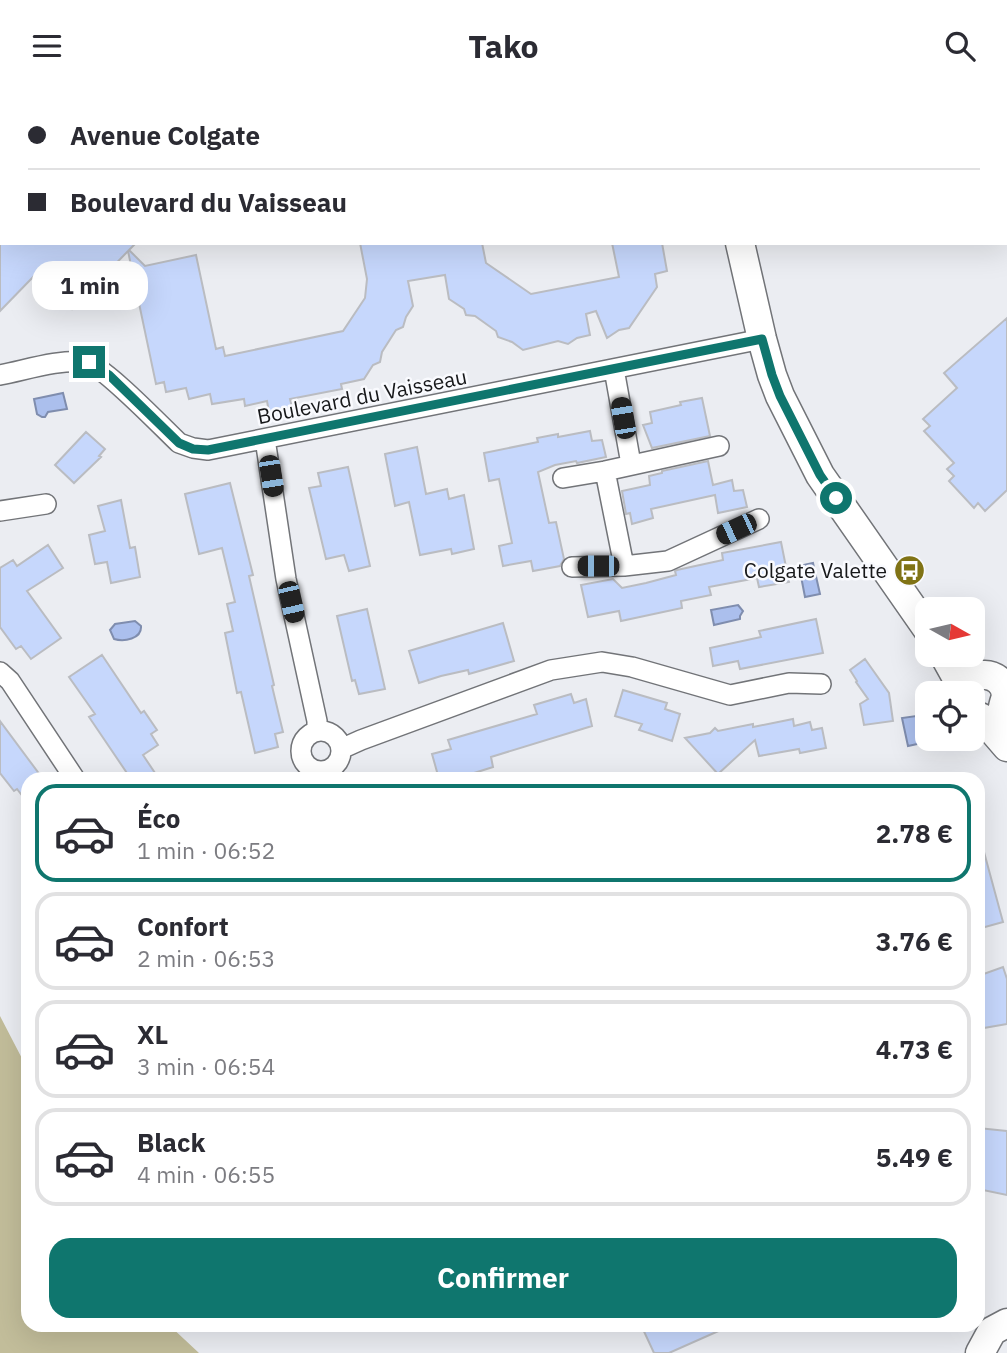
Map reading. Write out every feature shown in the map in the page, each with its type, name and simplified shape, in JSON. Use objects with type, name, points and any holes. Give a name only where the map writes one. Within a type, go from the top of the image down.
[{"type":"street","points":[[740,245],[762,339],[780,396],[820,475],[915,611]]},
{"type":"street","name":"Boulevard du Vaisseau","points":[[0,375],[69,361],[89,362],[109,375],[179,443],[193,449],[208,450],[762,339]]},
{"type":"street","points":[[614,369],[631,464]]},
{"type":"street","points":[[265,439],[286,579],[317,731]]},
{"type":"street","points":[[563,478],[719,446]]},
{"type":"street","points":[[604,471],[624,566]]},
{"type":"street","points":[[0,511],[46,504]]},
{"type":"street","points":[[572,567],[624,566],[668,561],[760,519]]},
{"type":"street","points":[[341,749],[551,670],[601,662],[632,667],[730,695],[789,683],[821,684]]},
{"type":"street","points":[[958,667],[988,694],[1007,741]]},
{"type":"street","points":[[0,673],[10,681],[70,772]]},
{"type":"street","points":[[988,694],[1007,747]]},
{"type":"street","points":[[323,772],[312,769],[302,756],[302,744],[307,736],[317,731],[327,731],[334,735],[341,749],[340,757],[330,772]]},
{"type":"street","points":[[980,1353],[992,1331],[1007,1323]]},
{"type":"shaded area","points":[[0,1016],[21,1056],[21,1332],[176,1332],[199,1353],[0,1353]]},
{"type":"water","points":[[63,393],[67,409],[48,412],[45,417],[37,414],[34,399]]},
{"type":"water","points":[[813,563],[820,594],[805,597],[799,566]]},
{"type":"water","points":[[738,605],[743,611],[740,619],[714,625],[711,610]]},
{"type":"water","points":[[135,621],[141,626],[136,637],[127,640],[114,639],[110,630],[115,624]]},
{"type":"water","points":[[915,716],[915,744],[908,746],[902,718]]},
{"type":"building","points":[[0,245],[134,245],[129,250],[145,266],[196,255],[216,349],[223,347],[225,356],[343,331],[365,298],[367,279],[360,245],[482,245],[486,263],[531,294],[619,277],[612,245],[662,245],[667,271],[655,274],[657,287],[629,328],[619,330],[607,338],[596,311],[586,314],[590,335],[577,338],[568,344],[558,341],[523,350],[498,337],[496,331],[475,316],[466,315],[464,309],[449,299],[445,275],[408,281],[413,306],[403,327],[396,330],[382,352],[380,362],[373,365],[364,379],[341,384],[342,389],[290,399],[292,407],[269,412],[267,401],[245,406],[244,399],[212,404],[210,394],[189,399],[186,388],[166,392],[164,382],[156,384],[128,251],[72,309],[36,274],[0,311]]},
{"type":"building","points":[[1007,318],[1007,490],[985,511],[978,503],[974,508],[949,481],[954,476],[947,469],[954,463],[924,431],[930,426],[923,419],[957,388],[944,373]]},
{"type":"building","points":[[702,398],[710,436],[652,448],[643,425],[652,423],[650,412]]},
{"type":"building","points":[[590,431],[592,441],[602,440],[606,457],[555,465],[538,472],[549,523],[556,522],[564,559],[560,566],[533,571],[531,561],[503,566],[499,546],[512,543],[499,479],[489,481],[484,453],[538,442],[537,438]]},
{"type":"building","points":[[86,432],[105,449],[99,456],[101,457],[74,483],[55,465]]},
{"type":"building","points":[[417,447],[426,494],[447,489],[449,499],[464,495],[474,549],[452,554],[451,549],[420,555],[409,502],[395,506],[385,454]]},
{"type":"building","points":[[708,461],[713,485],[732,480],[734,491],[743,490],[747,507],[718,513],[715,495],[651,509],[653,518],[632,524],[630,513],[626,514],[622,491],[650,485],[649,476],[662,471]]},
{"type":"building","points":[[348,467],[370,566],[349,571],[344,555],[326,559],[309,488],[321,486],[318,473]]},
{"type":"building","points":[[230,483],[253,575],[249,576],[283,732],[275,734],[278,747],[255,753],[241,692],[237,693],[225,633],[233,631],[227,604],[235,602],[222,548],[199,554],[185,494]]},
{"type":"building","points":[[121,500],[130,548],[135,547],[140,577],[111,583],[107,562],[95,564],[89,535],[105,531],[98,506]]},
{"type":"building","points":[[781,542],[789,582],[759,587],[757,578],[709,587],[711,595],[681,601],[682,608],[621,621],[619,611],[588,617],[581,585],[613,579],[622,588],[646,583],[676,575],[677,570],[723,560],[722,553]]},
{"type":"building","points":[[48,545],[63,568],[27,591],[61,638],[31,659],[21,646],[16,649],[0,627],[0,568],[13,560],[17,566]]},
{"type":"building","points":[[367,609],[385,689],[359,694],[355,680],[352,681],[337,616]]},
{"type":"building","points":[[816,619],[823,653],[740,669],[738,661],[713,666],[710,648],[761,637],[759,631]]},
{"type":"building","points":[[503,623],[514,661],[469,674],[468,670],[419,683],[409,651]]},
{"type":"building","points":[[102,655],[141,713],[144,711],[157,730],[151,734],[158,745],[143,755],[154,772],[126,772],[89,717],[95,714],[69,677]]},
{"type":"building","points":[[865,659],[889,693],[893,721],[864,725],[860,704],[868,699],[850,670]]},
{"type":"building","points":[[623,690],[667,703],[665,709],[680,714],[672,741],[639,730],[642,724],[615,716]]},
{"type":"building","points":[[571,694],[574,703],[586,699],[592,726],[491,757],[493,767],[477,772],[437,772],[432,754],[451,749],[448,740],[537,714],[534,705]]},
{"type":"building","points":[[793,719],[794,726],[810,722],[812,730],[822,728],[826,748],[800,753],[799,749],[759,756],[755,740],[720,772],[716,772],[685,738],[710,733],[715,728],[718,731],[753,724],[753,727]]},
{"type":"building","points":[[0,721],[38,772],[21,772],[21,794],[17,789],[14,791],[0,773]]},
{"type":"building","points":[[985,856],[1003,922],[985,927]]},
{"type":"building","points":[[1003,967],[1007,979],[1007,1024],[985,1028],[985,973]]},
{"type":"building","points":[[985,1129],[1007,1131],[1007,1195],[985,1190]]},
{"type":"building","points":[[644,1332],[716,1332],[669,1353],[654,1353]]},
{"type":"place","name":"Colgate Valette","points":[[910,571]]},
{"type":"route","points":[[89,362],[109,375],[179,443],[193,449],[208,450],[762,339],[780,396],[820,475],[836,498]]}]
